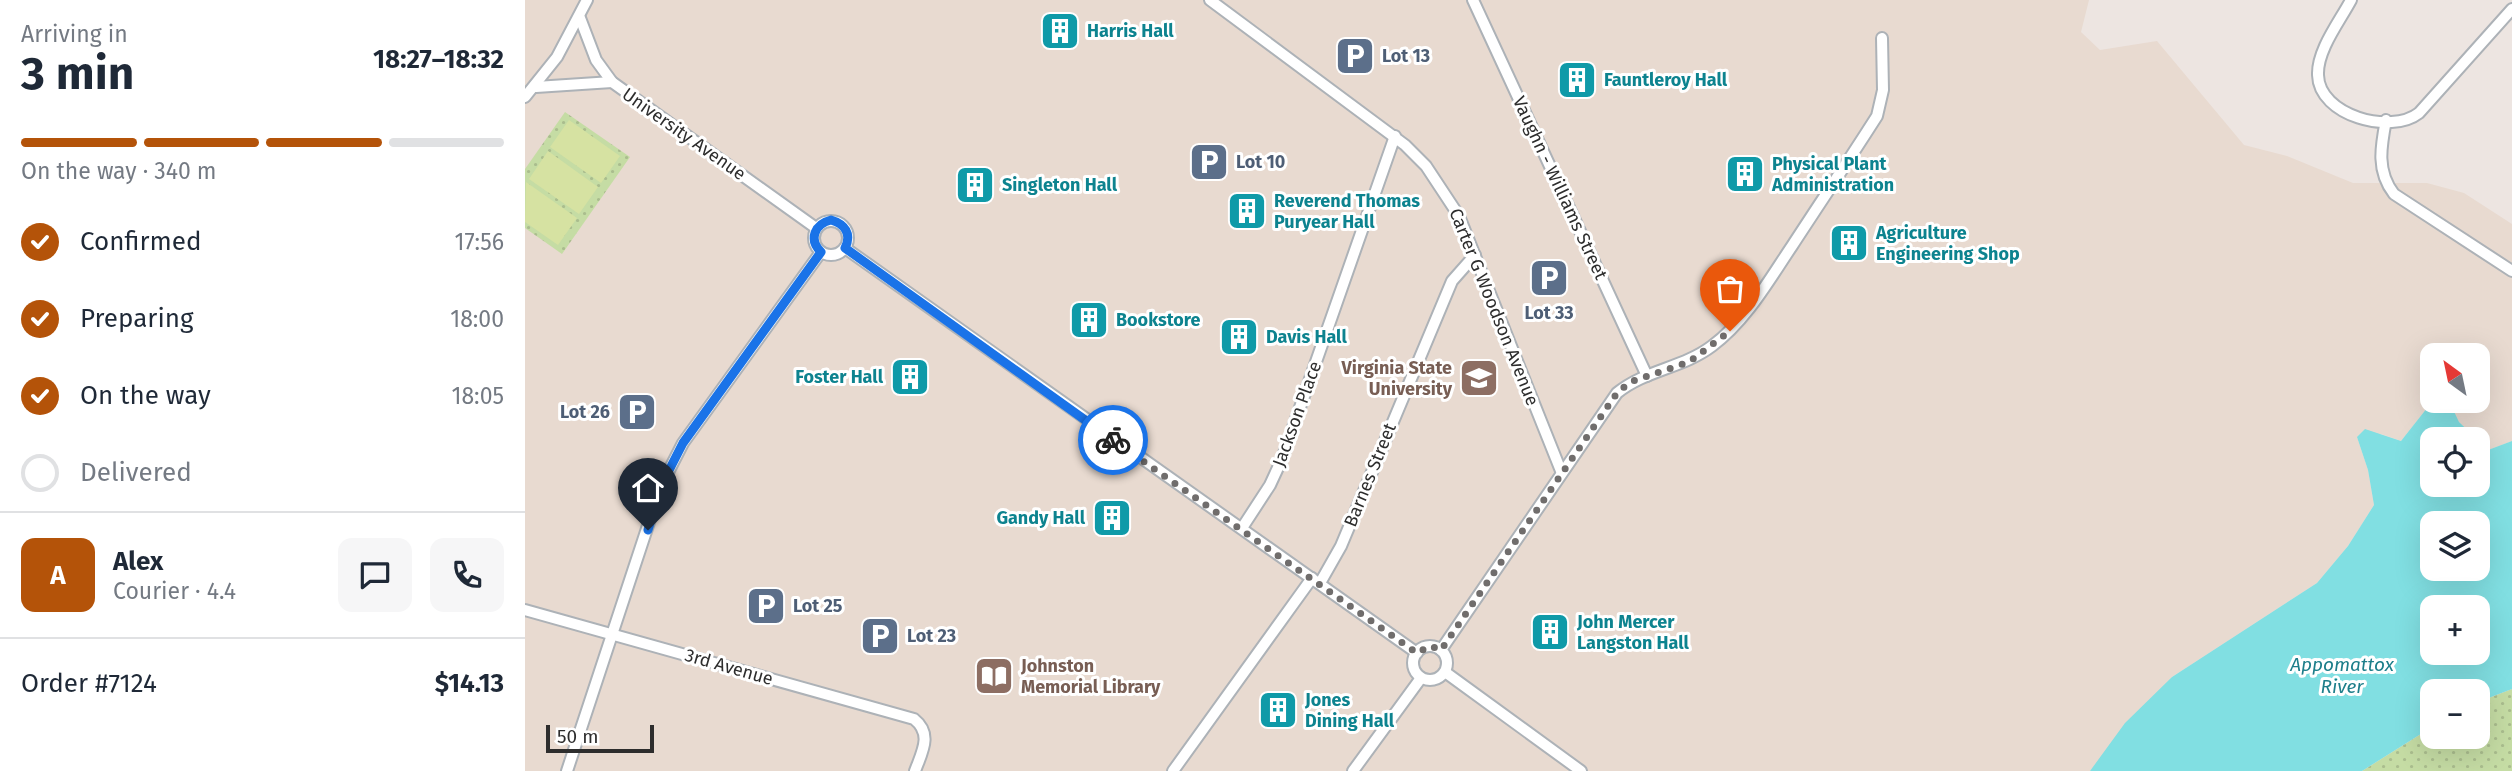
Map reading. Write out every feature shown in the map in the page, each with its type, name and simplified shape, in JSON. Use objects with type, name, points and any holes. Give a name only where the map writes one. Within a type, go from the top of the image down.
[{"type":"street","points":[[525,97],[536,87],[557,57],[580,18],[587,0]]},
{"type":"street","name":"Carter G Woodson Avenue","points":[[1210,0],[1395,136],[1426,166],[1444,190],[1459,216],[1561,471]]},
{"type":"street","name":"Vaughn - Williams Street","points":[[1473,0],[1647,376]]},
{"type":"street","points":[[2351,0],[2320,60],[2319,80],[2323,93],[2340,109],[2361,117],[2400,122],[2419,113],[2512,9]]},
{"type":"street","name":"University Avenue","points":[[580,18],[596,61],[612,82],[816,228]]},
{"type":"street","points":[[1441,650],[1561,471],[1617,393],[1630,382],[1689,362],[1713,346],[1730,331],[1774,272],[1877,116],[1883,90],[1882,38]]},
{"type":"street","points":[[536,87],[612,82]]},
{"type":"street","points":[[2386,120],[2381,162],[2383,174],[2394,194],[2512,271]]},
{"type":"street","name":"Jackson Place","points":[[1242,528],[1270,485],[1282,459],[1395,136]]},
{"type":"street","points":[[831,220],[838,222],[848,235],[845,248],[831,255],[821,252],[813,240],[816,228],[831,220]]},
{"type":"street","points":[[845,248],[1417,653]]},
{"type":"street","points":[[567,771],[661,486],[683,443],[821,252]]},
{"type":"street","name":"Barnes Street","points":[[1173,771],[1341,546],[1452,281],[1475,255]]},
{"type":"street","name":"3rd Avenue","points":[[525,610],[914,719],[921,725],[927,742],[915,771]]},
{"type":"street","points":[[1430,646],[1441,650],[1448,664],[1445,673],[1434,680],[1421,678],[1413,664],[1417,653],[1430,646]]},
{"type":"street","points":[[1445,673],[1581,771]]},
{"type":"street","points":[[1353,771],[1421,678]]},
{"type":"shaded area","name":"Virginia State University","points":[[525,0],[2089,0],[2081,32],[2100,50],[2157,41],[2244,145],[2287,156],[2353,183],[2427,183],[2464,193],[2512,224],[2512,441],[2490,449],[2490,427],[2464,427],[2454,413],[2490,413],[2490,343],[2420,343],[2420,413],[2423,413],[2401,441],[2381,434],[2357,437],[2368,470],[2374,505],[2348,546],[2317,583],[2172,677],[2090,771],[525,771]]},
{"type":"green space","points":[[565,112],[630,157],[562,254],[525,228],[525,169]]},
{"type":"green space","points":[[569,120],[620,156],[601,183],[550,147]]},
{"type":"green space","points":[[548,151],[598,187],[579,214],[529,179]]},
{"type":"green space","points":[[526,182],[577,218],[558,245],[525,222]]},
{"type":"green space","points":[[2512,689],[2512,771],[2362,771],[2420,735],[2420,749],[2490,749],[2490,697]]},
{"type":"water","name":"Appomattox River","points":[[2423,413],[2455,413],[2464,427],[2420,427],[2420,497],[2490,497],[2490,449],[2512,441],[2512,689],[2490,697],[2490,679],[2420,679],[2420,735],[2362,771],[2090,771],[2125,723],[2172,677],[2317,583],[2348,546],[2374,505],[2368,470],[2357,437],[2365,429],[2401,441]]},
{"type":"way so far","points":[[1113,440],[1417,653],[1430,646],[1441,650],[1599,415],[1617,393],[1630,382],[1689,362],[1730,331]]},
{"type":"place","name":"Harris Hall","points":[[1060,31]]},
{"type":"place","name":"Lot 13","points":[[1355,56]]},
{"type":"place","name":"Fauntleroy Hall","points":[[1577,80]]},
{"type":"place","name":"Lot 10","points":[[1209,162]]},
{"type":"place","name":"Physical Plant Administration","points":[[1745,174]]},
{"type":"place","name":"Singleton Hall","points":[[975,185]]},
{"type":"place","name":"Reverend Thomas Puryear Hall","points":[[1247,211]]},
{"type":"place","name":"Agriculture Engineering Shop","points":[[1849,243]]},
{"type":"place","name":"Lot 33","points":[[1549,278]]},
{"type":"place","name":"Bookstore","points":[[1089,320]]},
{"type":"place","name":"Davis Hall","points":[[1239,337]]},
{"type":"place","name":"Foster Hall","points":[[910,377]]},
{"type":"place","name":"Virginia State University","points":[[1479,378]]},
{"type":"place","name":"Lot 26","points":[[637,412]]},
{"type":"place","name":"Gandy Hall","points":[[1112,518]]},
{"type":"place","name":"Lot 25","points":[[766,606]]},
{"type":"place","name":"John Mercer Langston Hall","points":[[1550,632]]},
{"type":"place","name":"Lot 23","points":[[880,636]]},
{"type":"place","name":"Johnston Memorial Library","points":[[994,676]]},
{"type":"place","name":"Jones Dining Hall","points":[[1278,710]]},
{"type":"route","points":[[648,530],[661,486],[683,443],[821,252],[813,240],[814,232],[822,223],[831,220],[844,227],[848,235],[845,248],[1113,440]]}]
